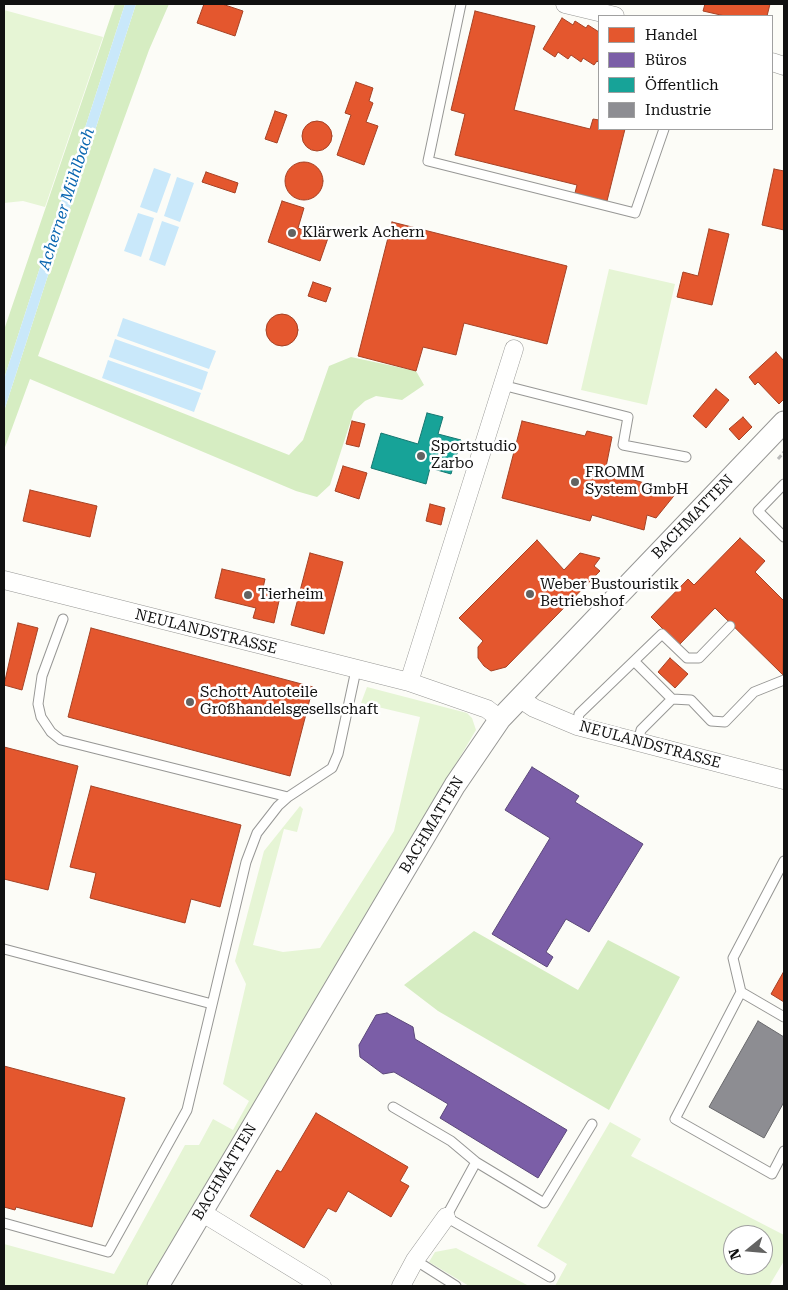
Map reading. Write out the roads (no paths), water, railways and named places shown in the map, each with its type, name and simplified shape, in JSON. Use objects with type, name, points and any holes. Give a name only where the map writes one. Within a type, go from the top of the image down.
[{"type":"street","points":[[565,4],[610,15]]},
{"type":"street","points":[[409,682],[514,349]]},
{"type":"street","name":"BACHMATTEN","points":[[158,1286],[455,785],[500,719],[784,422]]},
{"type":"street","name":"NEULANDSTRASSE","points":[[4,580],[409,682],[487,709],[500,719]]},
{"type":"street","name":"NEULANDSTRASSE","points":[[519,698],[534,708],[577,726],[784,780]]},
{"type":"street","points":[[201,1212],[322,1286]]},
{"type":"street","points":[[401,1286],[415,1260],[446,1217]]},
{"type":"lane","points":[[460,4],[428,162],[635,213],[664,130]]},
{"type":"lane","points":[[502,385],[628,418],[623,445],[686,457]]},
{"type":"lane","points":[[784,484],[758,511],[784,535]]},
{"type":"lane","points":[[63,619],[42,676],[38,704],[41,717],[51,732],[61,740],[288,797]]},
{"type":"lane","points":[[577,726],[579,714],[662,634],[687,658],[699,658],[730,626]]},
{"type":"lane","points":[[634,661],[672,698],[691,700],[711,721],[725,722],[754,692],[784,680]]},
{"type":"lane","points":[[4,1223],[108,1252],[187,1110],[246,862],[254,840],[268,819],[288,797],[332,768],[338,754],[356,670]]},
{"type":"lane","points":[[638,742],[641,730],[672,698]]},
{"type":"lane","points":[[784,861],[733,958],[741,992],[675,1119],[772,1174],[784,1151]]},
{"type":"lane","points":[[4,949],[212,1004]]},
{"type":"lane","points":[[741,992],[784,1016]]},
{"type":"lane","points":[[393,1107],[450,1141],[476,1162],[544,1203],[592,1124]]},
{"type":"lane","points":[[476,1162],[446,1217],[550,1276]]},
{"type":"lane","points":[[415,1260],[456,1286]]},
{"type":"water","name":"Acherner Mühlbach","points":[[125,4],[136,4],[4,411],[4,379]]},
{"type":"water","points":[[154,168],[171,174],[157,213],[140,207]]},
{"type":"water","points":[[177,177],[194,183],[180,222],[164,216]]},
{"type":"water","points":[[138,213],[154,218],[141,257],[124,251]]},
{"type":"water","points":[[162,221],[179,227],[165,266],[149,260]]},
{"type":"water","points":[[123,318],[216,351],[209,369],[117,336]]},
{"type":"water","points":[[115,339],[208,372],[202,390],[109,357]]},
{"type":"water","points":[[108,360],[201,393],[194,412],[102,378]]},
{"type":"place","name":"Klärwerk Achern","points":[[292,233]]},
{"type":"place","name":"Sportstudio Zarbo","points":[[421,456]]},
{"type":"place","name":"FROMM System GmbH","points":[[575,482]]},
{"type":"place","name":"Weber Bustouristik Betriebshof","points":[[530,594]]},
{"type":"place","name":"Tierheim","points":[[248,595]]},
{"type":"place","name":"Schott Autoteile Gr0ßhandelsgesellschaft","points":[[190,702]]}]
